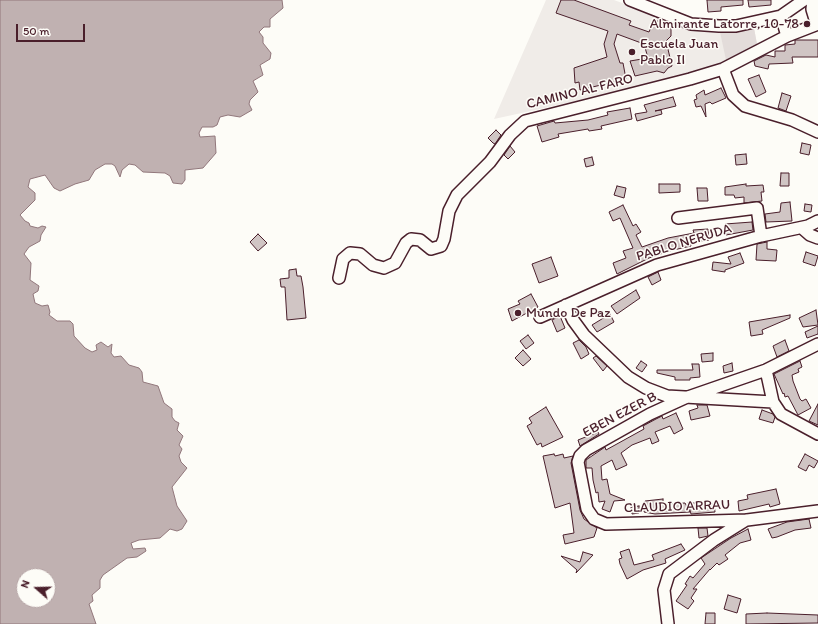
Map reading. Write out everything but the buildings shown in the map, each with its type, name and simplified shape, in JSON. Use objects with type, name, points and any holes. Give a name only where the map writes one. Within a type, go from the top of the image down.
[{"type":"main road","points":[[815,0],[814,9],[818,24]]},
{"type":"street","points":[[630,0],[680,20],[698,25],[736,26],[781,16],[804,0]]},
{"type":"street","points":[[781,16],[787,36]]},
{"type":"street","name":"CAMINO AL FARO","points":[[339,278],[343,259],[350,253],[360,254],[373,265],[384,268],[395,263],[406,244],[411,239],[420,240],[430,249],[441,246],[444,240],[449,211],[457,195],[490,162],[510,135],[525,121],[690,80],[723,69],[787,36],[818,24]]},
{"type":"street","points":[[723,69],[733,95],[745,106],[792,120],[818,132]]},
{"type":"street","points":[[678,218],[757,208],[761,236]]},
{"type":"street","name":"PABLO NERUDA","points":[[540,317],[657,265],[761,236],[802,228],[818,221]]},
{"type":"street","points":[[802,228],[810,235],[818,238]]},
{"type":"street","name":"EBEN EZER B","points":[[566,305],[573,320],[584,335],[628,377],[646,388],[667,396],[685,398],[773,402]]},
{"type":"street","name":"EBEN EZER B","points":[[578,465],[580,456],[586,450],[650,414],[685,398],[766,370],[818,344]]},
{"type":"street","points":[[766,370],[773,402],[781,414],[818,434]]},
{"type":"street","name":"CLAUDIO ARRAU","points":[[578,465],[587,509],[591,516],[602,523],[747,520],[818,511]]},
{"type":"street","points":[[668,624],[664,590],[669,574],[714,540],[747,520]]},
{"type":"shaded area","points":[[0,0],[282,0],[283,8],[270,19],[270,27],[264,27],[259,32],[263,37],[263,43],[271,53],[270,59],[260,65],[263,75],[253,81],[258,92],[250,100],[249,104],[252,110],[240,117],[228,115],[220,117],[217,125],[213,127],[202,127],[199,133],[200,137],[215,136],[216,153],[203,168],[185,170],[185,180],[182,184],[173,183],[170,176],[165,173],[143,172],[135,165],[129,164],[122,170],[120,177],[115,166],[112,164],[105,164],[95,170],[89,180],[75,184],[60,191],[54,188],[45,175],[30,179],[28,187],[35,193],[35,200],[20,215],[29,223],[30,226],[38,228],[42,226],[46,227],[41,235],[40,241],[29,247],[24,254],[31,263],[30,280],[39,286],[38,291],[33,294],[35,303],[42,306],[48,305],[50,312],[49,315],[57,321],[70,321],[73,324],[74,336],[85,348],[92,352],[97,350],[96,345],[101,342],[108,347],[112,344],[111,353],[114,357],[121,356],[129,365],[139,368],[142,372],[143,382],[158,386],[164,403],[172,409],[172,417],[179,423],[177,430],[183,436],[179,445],[182,449],[179,456],[181,462],[187,468],[172,487],[177,506],[187,521],[182,529],[177,531],[170,529],[160,538],[139,540],[131,543],[133,549],[145,548],[146,551],[137,557],[127,558],[103,575],[100,580],[100,588],[92,595],[93,601],[89,604],[96,624],[0,624]]},
{"type":"shaded area","name":"Escuela Juan Pablo II","points":[[546,0],[614,0],[692,29],[720,32],[754,28],[757,44],[726,60],[673,80],[494,119]]},
{"type":"shaded area","points":[[754,28],[757,44],[726,60],[720,32]]},
{"type":"place","name":"Almirante Latorre, 10-78","points":[[807,24]]},
{"type":"place","name":"Escuela Juan Pablo II","points":[[632,52]]},
{"type":"place","name":"Mundo De Paz","points":[[518,313]]}]
